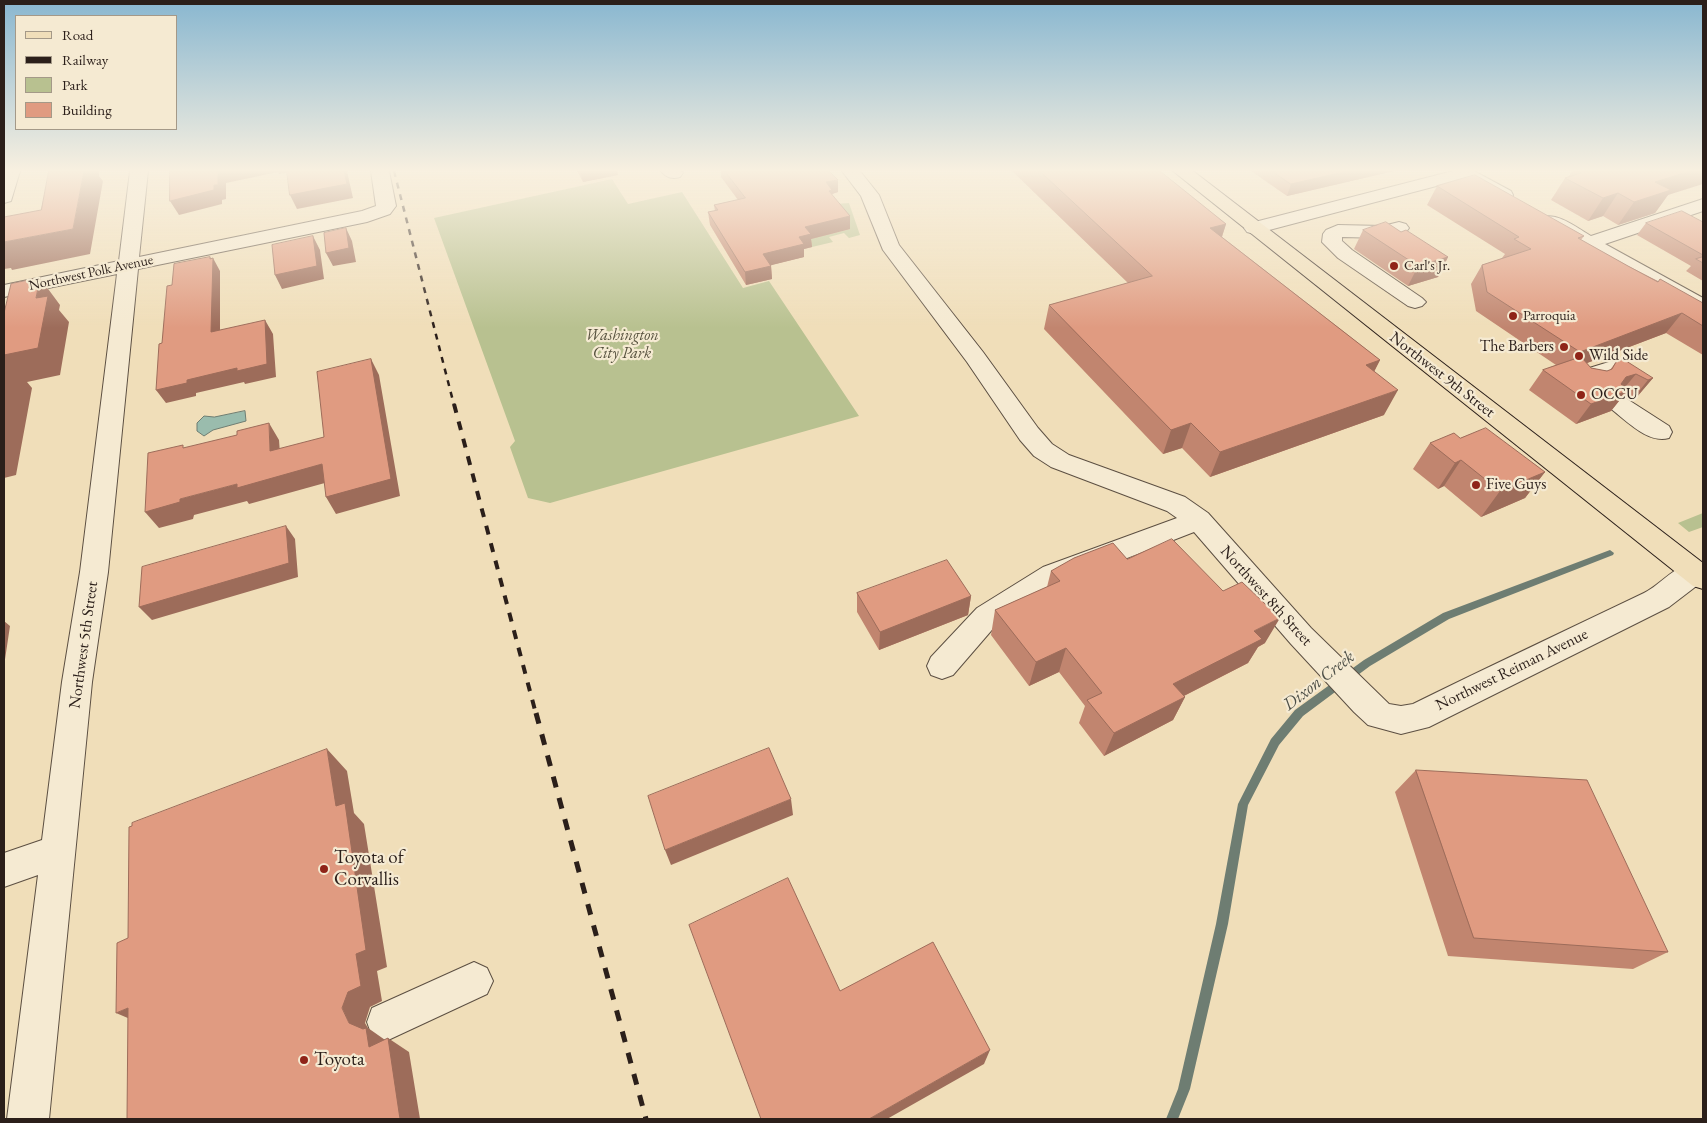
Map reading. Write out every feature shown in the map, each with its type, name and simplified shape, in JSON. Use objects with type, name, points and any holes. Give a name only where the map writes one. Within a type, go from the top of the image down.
[{"type":"main road","name":"Northwest 9th Street","points":[[1248,223],[1699,575]]},
{"type":"street","name":"Northwest 5th Street","points":[[28,1119],[77,682],[94,572],[133,223]]},
{"type":"street","name":"Northwest Polk Avenue","points":[[4,291],[332,223]]},
{"type":"street","name":"Northwest 8th Street","points":[[881,223],[890,246],[976,358],[1029,434],[1044,450],[1060,461],[1176,504],[1199,520],[1334,672]]},
{"type":"street","points":[[1254,228],[1271,223]]},
{"type":"street","points":[[1555,223],[1703,307]]},
{"type":"street","points":[[1589,243],[1648,223]]},
{"type":"street","points":[[1399,228],[1383,232],[1338,231],[1333,234],[1332,242],[1345,254],[1415,302]]},
{"type":"street","points":[[1587,382],[1581,378],[1612,368]]},
{"type":"street","points":[[1619,404],[1660,432]]},
{"type":"street","points":[[942,666],[987,616],[1053,574],[1199,520]]},
{"type":"street","name":"Northwest Reiman Avenue","points":[[1334,672],[1365,704],[1379,715],[1401,720],[1418,717],[1659,599],[1699,575]]},
{"type":"street","points":[[4,870],[59,851]]},
{"type":"street","points":[[386,1022],[474,981]]},
{"type":"green space","name":"Washington City Park","points":[[436,223],[702,223],[743,288],[769,281],[859,416],[550,503],[528,498],[510,447],[515,441]]},
{"type":"green space","points":[[846,223],[856,223],[860,235],[849,238],[844,233],[829,237],[833,242],[812,247],[806,240],[850,229]]},
{"type":"green space","points":[[1703,513],[1703,527],[1689,532],[1678,523]]},
{"type":"shaded area","points":[[245,411],[246,421],[213,430],[204,436],[197,431],[197,423],[204,416],[214,417]]},
{"type":"building","points":[[4,223],[74,223],[73,229],[4,242]]},
{"type":"building","points":[[715,223],[820,223],[805,227],[811,234],[799,237],[804,244],[763,254],[771,266],[745,272]]},
{"type":"building","points":[[1096,223],[1225,223],[1210,228],[1380,360],[1366,365],[1398,390],[1220,452],[1191,423],[1171,430],[1049,305],[1152,276]]},
{"type":"building","points":[[1382,223],[1388,223],[1401,232],[1406,230],[1448,257],[1418,266],[1363,230]]},
{"type":"building","points":[[1497,223],[1561,223],[1584,236],[1578,238],[1658,282],[1660,279],[1703,303],[1703,326],[1682,313],[1580,352],[1487,292],[1482,265],[1531,249],[1514,239],[1519,237]]},
{"type":"building","points":[[1647,223],[1703,223],[1703,255]]},
{"type":"building","points":[[346,228],[349,248],[326,253],[324,233]]},
{"type":"building","points":[[313,236],[317,266],[275,275],[272,245]]},
{"type":"building","points":[[210,257],[210,259],[213,258],[211,332],[265,320],[267,364],[237,371],[237,368],[187,380],[187,383],[156,390],[159,344],[162,343],[167,286],[172,285],[174,264]]},
{"type":"building","points":[[1703,257],[1703,263],[1696,259]]},
{"type":"building","points":[[40,278],[36,298],[48,296],[38,348],[4,355],[4,313],[11,284]]},
{"type":"building","points":[[1584,356],[1583,359],[1591,368],[1607,371],[1612,369],[1616,362],[1623,359],[1653,378],[1648,380],[1636,374],[1626,377],[1621,384],[1627,391],[1591,404],[1543,370]]},
{"type":"building","points":[[371,359],[391,479],[326,497],[322,464],[237,488],[237,484],[180,499],[180,502],[145,512],[148,453],[183,445],[183,448],[237,435],[237,431],[269,423],[270,451],[324,437],[317,372]]},
{"type":"building","points":[[1486,428],[1545,472],[1500,491],[1461,460],[1455,463],[1430,443],[1454,433],[1460,438]]},
{"type":"building","points":[[286,526],[289,563],[139,607],[142,567]]},
{"type":"building","points":[[1172,539],[1223,591],[1242,582],[1280,618],[1254,631],[1262,639],[1173,684],[1185,697],[1114,733],[1087,700],[1102,693],[1066,648],[1036,662],[995,610],[1060,581],[1051,571],[1074,558],[1113,543],[1127,559]]},
{"type":"building","points":[[947,560],[971,596],[880,632],[857,593]]},
{"type":"building","points":[[769,748],[791,799],[665,850],[648,796]]},
{"type":"building","points":[[327,749],[336,806],[345,803],[366,950],[356,954],[361,986],[348,992],[342,1008],[349,1023],[363,1029],[366,1028],[369,1047],[388,1038],[400,1119],[127,1119],[128,1008],[116,1013],[117,943],[128,938],[129,827],[132,826],[132,823]]},
{"type":"building","points":[[1416,770],[1587,780],[1668,952],[1474,938]]},
{"type":"building","points":[[788,878],[840,991],[933,942],[990,1050],[869,1119],[761,1119],[689,925]]},
{"type":"waterway","name":"Dixon Creek","points":[[1172,1119],[1184,1089],[1222,924],[1243,804],[1275,742],[1299,713],[1367,663],[1446,616],[1610,553]]},
{"type":"railway","points":[[407,223],[454,405]]},
{"type":"railway","points":[[454,404],[536,714]]},
{"type":"railway","points":[[536,713],[646,1119]]},
{"type":"place","name":"Carl's Jr.","points":[[1394,266]]},
{"type":"place","name":"Parroquia","points":[[1513,316]]},
{"type":"place","name":"The Barbers","points":[[1564,347]]},
{"type":"place","name":"Wild Side","points":[[1579,356]]},
{"type":"place","name":"OCCU","points":[[1581,395]]},
{"type":"place","name":"Five Guys","points":[[1476,485]]},
{"type":"place","name":"Toyota of Corvallis","points":[[324,869]]},
{"type":"place","name":"Toyota","points":[[304,1060]]}]
